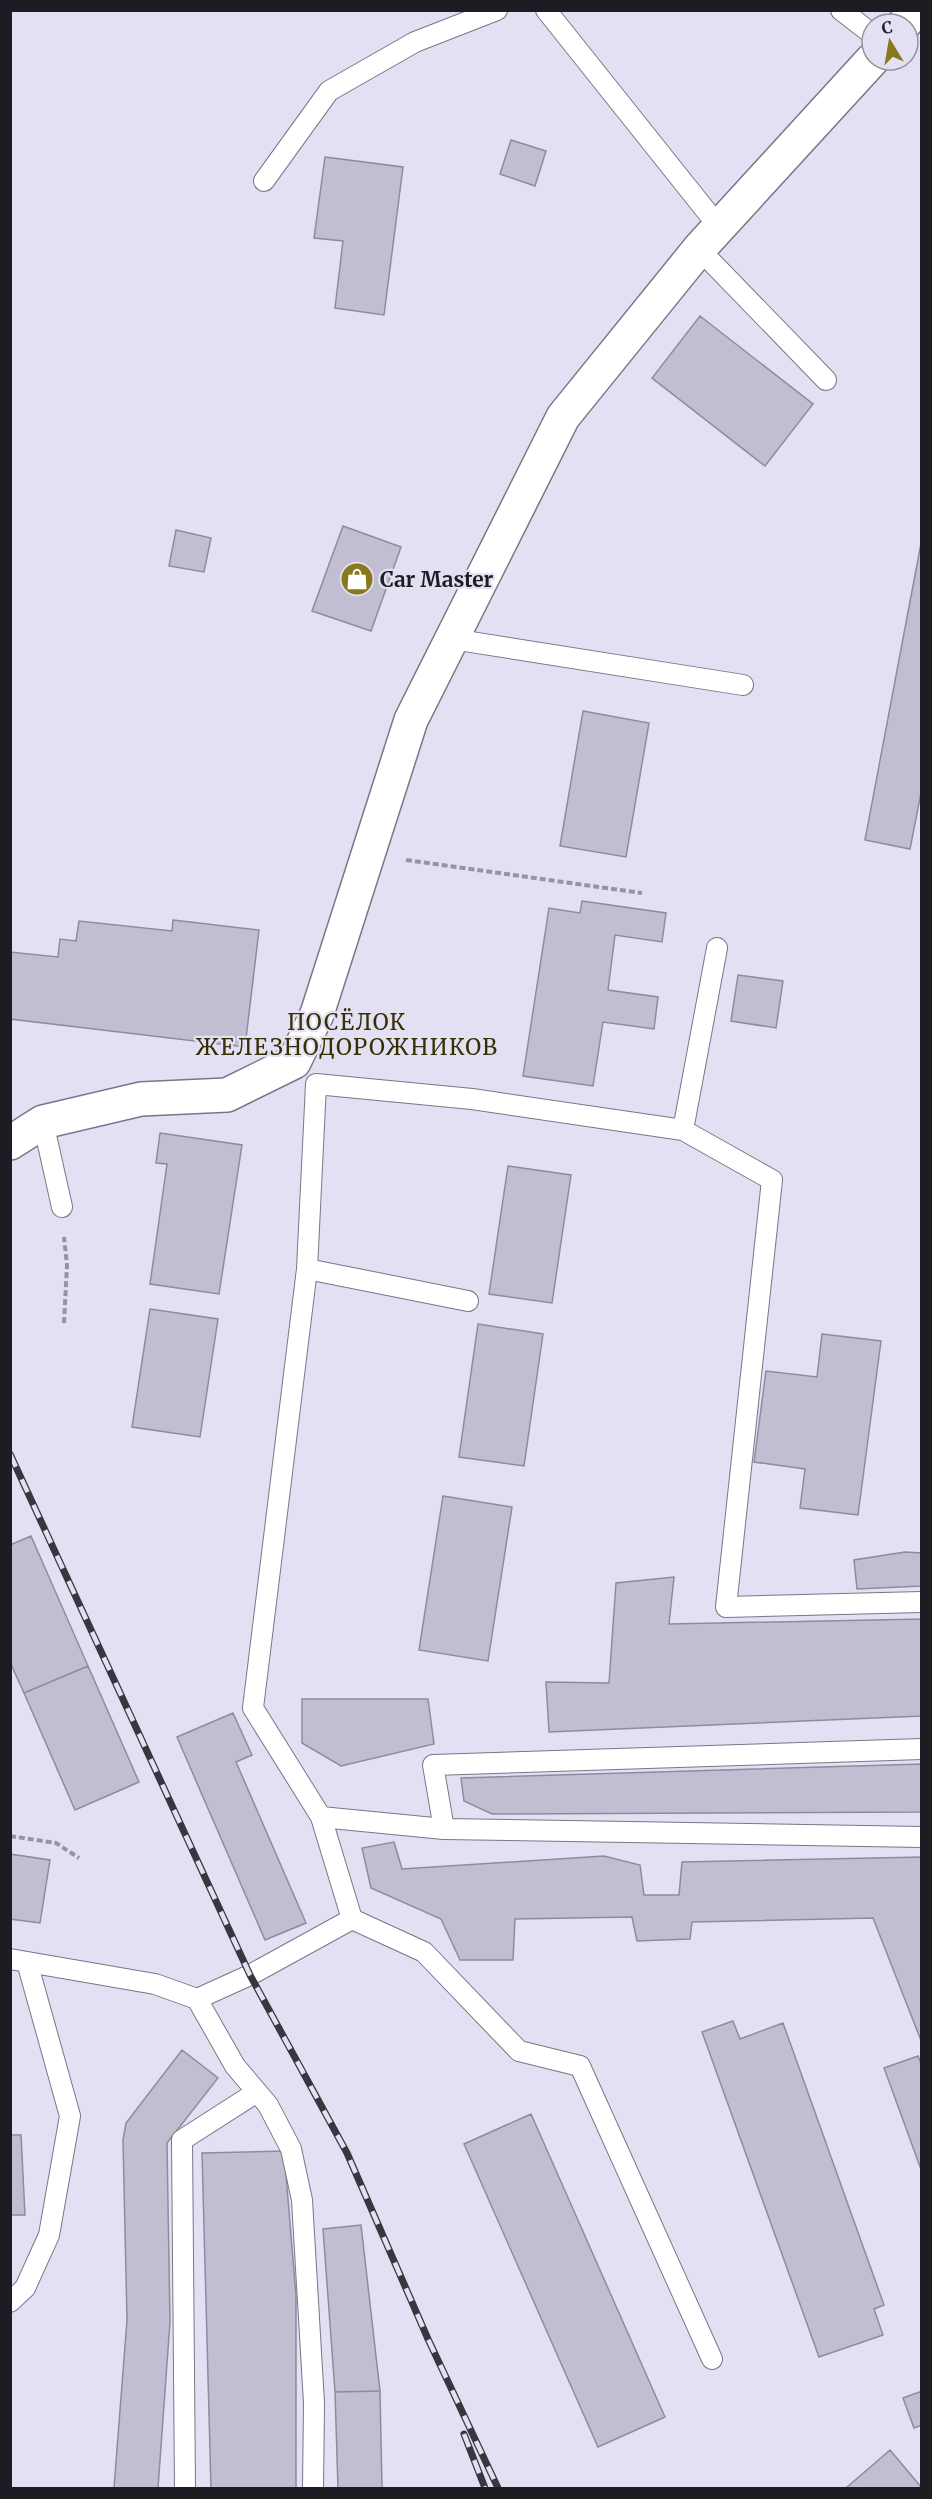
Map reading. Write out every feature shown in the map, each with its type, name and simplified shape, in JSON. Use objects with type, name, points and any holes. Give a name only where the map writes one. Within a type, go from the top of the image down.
[{"type":"street","points":[[10,1143],[43,1122],[141,1099],[226,1095],[305,1073],[317,1014],[411,720],[563,417],[709,238],[861,72]]},
{"type":"lane","points":[[264,181],[329,91],[415,42],[497,10]]},
{"type":"lane","points":[[546,10],[709,238],[826,380]]},
{"type":"lane","points":[[841,10],[860,25]]},
{"type":"lane","points":[[452,639],[743,685]]},
{"type":"lane","points":[[683,1130],[717,948]]},
{"type":"lane","points":[[712,2359],[580,2066],[519,2051],[424,1952],[352,1918],[321,1817],[253,1708],[307,1269],[305,1073],[683,1130],[772,1180],[726,1606],[921,1602]]},
{"type":"lane","points":[[43,1122],[62,1207]]},
{"type":"lane","points":[[307,1269],[468,1301]]},
{"type":"lane","points":[[444,1829],[433,1765],[921,1749]]},
{"type":"lane","points":[[321,1817],[444,1829],[921,1837]]},
{"type":"lane","points":[[196,1999],[250,1975],[352,1918]]},
{"type":"lane","points":[[10,2302],[26,2288],[49,2235],[70,2116],[19,1961],[155,1984],[196,1999],[235,2066],[268,2105],[291,2149],[302,2200],[314,2403],[314,2488]]},
{"type":"lane","points":[[185,2488],[182,2140],[257,2092]]},
{"type":"path","points":[[369,855],[642,893]]},
{"type":"path","points":[[62,1207],[67,1265],[64,1323]]},
{"type":"path","points":[[10,1836],[56,1844],[79,1858]]},
{"type":"building","points":[[511,140],[546,151],[535,186],[500,174]]},
{"type":"building","points":[[325,157],[403,167],[384,315],[335,308],[343,241],[314,238]]},
{"type":"building","points":[[700,316],[813,404],[765,466],[652,378]]},
{"type":"building","name":"Car Master","points":[[343,526],[401,547],[371,631],[312,611]]},
{"type":"building","points":[[176,530],[211,538],[204,572],[169,566]]},
{"type":"building","points":[[922,538],[922,788],[910,849],[865,840]]},
{"type":"building","points":[[583,711],[649,723],[626,857],[560,846]]},
{"type":"building","points":[[582,901],[666,913],[662,942],[615,935],[608,990],[658,997],[654,1029],[603,1022],[593,1086],[523,1076],[549,908],[580,913]]},
{"type":"building","points":[[173,920],[259,930],[245,1047],[10,1019],[10,952],[58,957],[60,939],[76,941],[79,921],[172,931]]},
{"type":"building","points":[[738,975],[783,981],[776,1028],[731,1021]]},
{"type":"building","points":[[160,1133],[242,1145],[219,1294],[150,1284],[167,1164],[156,1163]]},
{"type":"building","points":[[508,1166],[571,1175],[552,1303],[489,1294]]},
{"type":"building","points":[[150,1309],[218,1319],[200,1437],[132,1427]]},
{"type":"building","points":[[478,1324],[543,1334],[524,1466],[459,1457]]},
{"type":"building","points":[[822,1334],[881,1341],[858,1515],[800,1508],[805,1469],[754,1462],[766,1371],[817,1377]]},
{"type":"building","points":[[443,1496],[512,1507],[488,1661],[419,1650]]},
{"type":"building","points":[[31,1536],[88,1666],[24,1693],[10,1662],[10,1545]]},
{"type":"building","points":[[905,1552],[922,1553],[922,1586],[857,1589],[854,1560]]},
{"type":"building","points":[[674,1577],[669,1624],[922,1619],[922,1716],[549,1732],[546,1682],[609,1683],[616,1583]]},
{"type":"building","points":[[88,1666],[139,1782],[75,1810],[24,1693]]},
{"type":"building","points":[[302,1699],[428,1699],[434,1744],[341,1766],[302,1743]]},
{"type":"building","points":[[233,1713],[252,1755],[236,1762],[306,1923],[265,1940],[177,1737]]},
{"type":"building","points":[[922,1764],[922,1812],[492,1814],[464,1801],[461,1778]]},
{"type":"building","points":[[394,1842],[402,1869],[604,1856],[640,1865],[644,1895],[679,1895],[682,1862],[922,1857],[922,2043],[873,1918],[692,1922],[690,1939],[637,1941],[632,1917],[515,1919],[513,1960],[460,1960],[441,1919],[371,1888],[362,1848]]},
{"type":"building","points":[[10,1854],[50,1860],[40,1923],[10,1919]]},
{"type":"building","points":[[733,2021],[740,2039],[783,2023],[884,2305],[874,2309],[883,2335],[819,2357],[702,2032]]},
{"type":"building","points":[[182,2050],[218,2078],[167,2143],[170,2322],[158,2488],[114,2488],[127,2320],[123,2140],[126,2123]]},
{"type":"building","points":[[918,2056],[922,2066],[922,2172],[884,2068]]},
{"type":"building","points":[[531,2114],[665,2417],[598,2447],[464,2144]]},
{"type":"building","points":[[10,2135],[21,2135],[25,2215],[10,2215]]},
{"type":"building","points":[[284,2151],[296,2296],[296,2488],[211,2488],[202,2153]]},
{"type":"building","points":[[361,2225],[380,2391],[335,2392],[323,2229]]},
{"type":"building","points":[[380,2391],[382,2488],[338,2488],[335,2392]]},
{"type":"building","points":[[922,2391],[922,2425],[914,2428],[903,2398]]},
{"type":"building","points":[[890,2450],[922,2488],[846,2488]]},
{"type":"railway","points":[[10,1454],[250,1975],[347,2153],[428,2339],[498,2488]]},
{"type":"railway","points":[[464,2434],[485,2488]]},
{"type":"place","name":"Car Master","points":[[357,579]]},
{"type":"district","name":"ПОСЁЛОК ЖЕЛЕЗНОДОРОЖНИКОВ","points":[[347,1034]]}]
